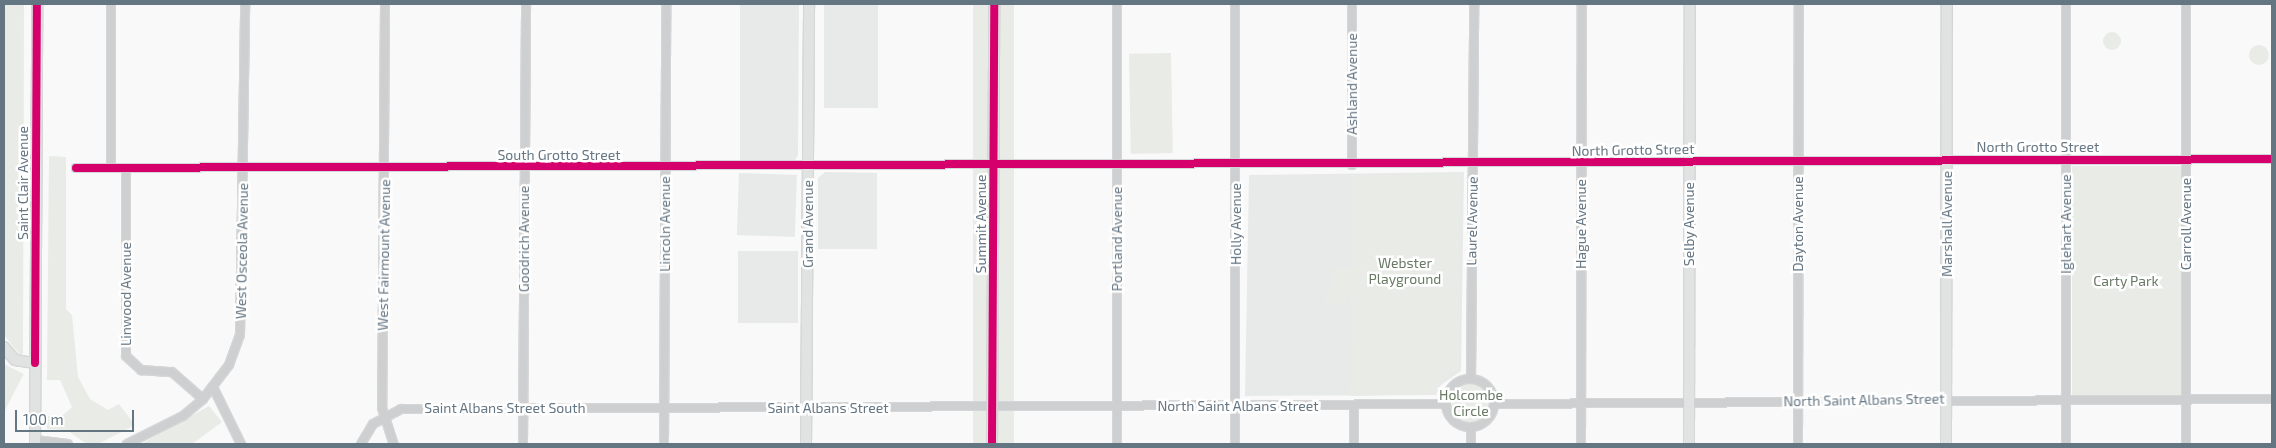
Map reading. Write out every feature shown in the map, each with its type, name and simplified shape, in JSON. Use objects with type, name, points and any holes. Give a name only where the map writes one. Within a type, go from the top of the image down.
[{"type":"street","name":"Saint Clair Avenue","points":[[35,442],[37,4]]},
{"type":"street","points":[[76,168],[111,168],[111,4]]},
{"type":"street","name":"West Osceola Avenue","points":[[127,444],[183,416],[213,388],[232,357],[242,318],[245,4]]},
{"type":"street","name":"West Fairmount Avenue","points":[[385,4],[385,415],[394,444]]},
{"type":"street","name":"Goodrich Avenue","points":[[523,444],[526,4]]},
{"type":"street","name":"Lincoln Avenue","points":[[664,444],[666,4]]},
{"type":"street","name":"Grand Avenue","points":[[806,444],[809,4]]},
{"type":"street","name":"Summit Avenue","points":[[992,444],[994,4]]},
{"type":"street","name":"Portland Avenue","points":[[1116,444],[1117,4]]},
{"type":"street","name":"Holly Avenue","points":[[1234,4],[1235,444]]},
{"type":"street","name":"Ashland Avenue","points":[[1352,4],[1352,165]]},
{"type":"street","name":"Laurel Avenue","points":[[1471,378],[1474,4]]},
{"type":"street","name":"Hague Avenue","points":[[1581,444],[1582,4]]},
{"type":"street","name":"Selby Avenue","points":[[1689,444],[1690,4]]},
{"type":"street","name":"Dayton Avenue","points":[[1798,444],[1799,4]]},
{"type":"street","name":"Marshall Avenue","points":[[1946,444],[1947,4]]},
{"type":"street","name":"Iglehart Avenue","points":[[2066,4],[2066,444]]},
{"type":"street","name":"Carroll Avenue","points":[[2186,4],[2186,444]]},
{"type":"street","name":"North Grotto Street","points":[[993,167],[2272,159]]},
{"type":"street","name":"South Grotto Street","points":[[111,168],[993,167]]},
{"type":"street","name":"Linwood Avenue","points":[[126,168],[126,356],[141,370],[172,372],[203,399]]},
{"type":"street","points":[[4,347],[14,360],[34,363]]},
{"type":"street","points":[[1471,378],[1488,386],[1495,404],[1489,419],[1471,427],[1454,422],[1445,404],[1450,388],[1471,378]]},
{"type":"street","points":[[213,388],[242,444]]},
{"type":"street","name":"North Saint Albans Street","points":[[1495,404],[1946,399],[2272,399]]},
{"type":"street","name":"North Saint Albans Street","points":[[992,408],[1445,404]]},
{"type":"street","points":[[1354,405],[1354,444]]},
{"type":"street","name":"Saint Albans Street","points":[[664,407],[992,408]]},
{"type":"street","name":"Saint Albans Street South","points":[[385,415],[401,409],[664,407]]},
{"type":"street","points":[[361,444],[373,424],[385,415]]},
{"type":"street","points":[[1471,427],[1471,444]]},
{"type":"street","points":[[35,442],[68,444]]},
{"type":"shaded area","points":[[740,4],[799,4],[798,156],[794,161],[740,161]]},
{"type":"shaded area","points":[[824,4],[878,4],[878,108],[824,108]]},
{"type":"shaded area","points":[[825,172],[877,173],[877,249],[818,249],[818,178]]},
{"type":"shaded area","points":[[1464,172],[1461,371],[1441,385],[1436,395],[1245,396],[1249,175]]},
{"type":"shaded area","points":[[739,173],[797,175],[795,237],[737,235]]},
{"type":"shaded area","points":[[738,251],[798,251],[798,323],[738,323]]},
{"type":"green space","points":[[4,4],[24,4],[23,354],[20,355],[4,335]]},
{"type":"green space","points":[[973,4],[1014,4],[1014,444],[973,444]]},
{"type":"green space","points":[[2112,32],[2118,35],[2121,41],[2118,47],[2112,50],[2106,47],[2103,41],[2106,35]]},
{"type":"green space","points":[[2255,45],[2263,45],[2269,51],[2269,59],[2263,65],[2255,65],[2249,59],[2249,51]]},
{"type":"green space","points":[[1171,53],[1173,153],[1131,154],[1129,54]]},
{"type":"green space","points":[[49,156],[66,157],[66,309],[72,315],[78,377],[90,399],[108,410],[119,404],[135,425],[98,444],[87,444],[67,430],[47,429],[47,416],[63,415],[72,407],[60,380],[47,380]]},
{"type":"green space","name":"Carty Park","points":[[2072,166],[2181,166],[2181,395],[2072,395]]},
{"type":"green space","name":"Webster Playground","points":[[1460,174],[1459,368],[1439,382],[1434,394],[1350,396],[1351,299],[1346,299],[1346,306],[1325,304],[1334,269],[1351,268],[1351,175]]},
{"type":"green space","points":[[4,364],[24,374],[4,412]]},
{"type":"green space","name":"Holcombe Circle","points":[[1471,384],[1484,390],[1490,403],[1484,416],[1471,422],[1458,416],[1452,403],[1458,390]]},
{"type":"green space","points":[[209,406],[222,422],[192,444],[141,444]]},
{"type":"cycle path","points":[[35,363],[37,4]]},
{"type":"cycle path","points":[[992,444],[994,4]]},
{"type":"cycle path","points":[[76,168],[2272,159]]}]
